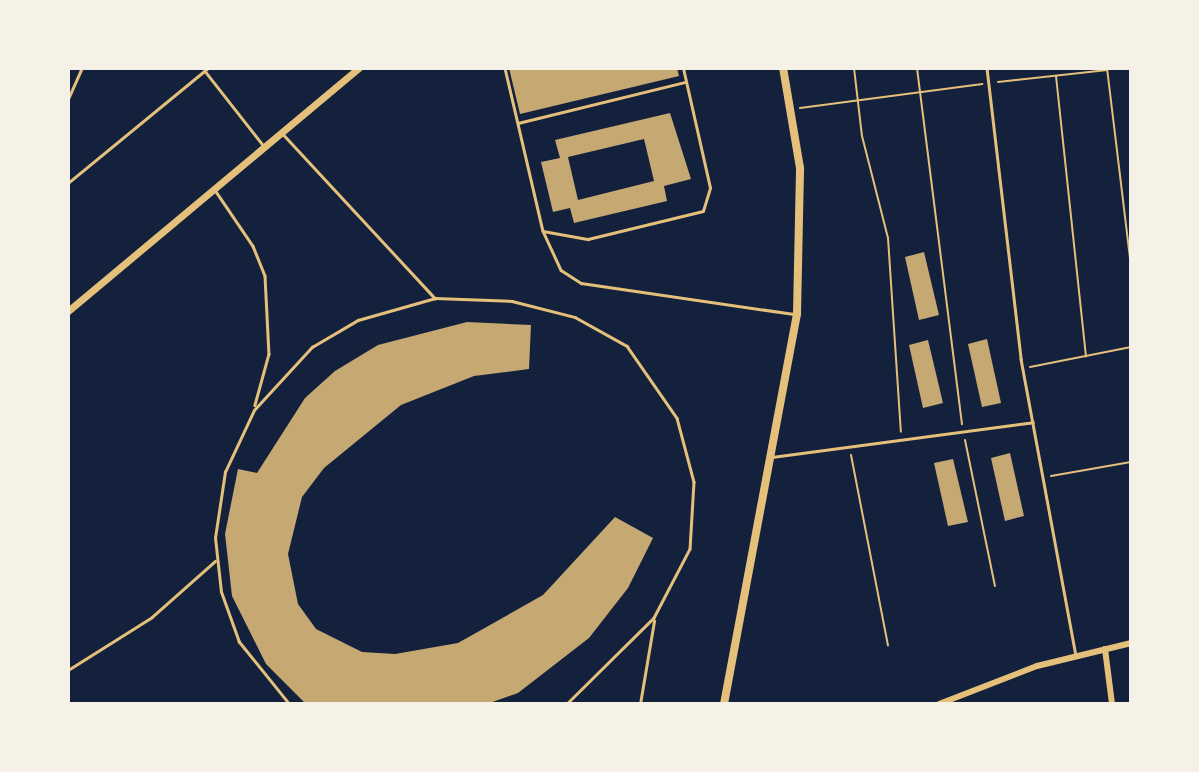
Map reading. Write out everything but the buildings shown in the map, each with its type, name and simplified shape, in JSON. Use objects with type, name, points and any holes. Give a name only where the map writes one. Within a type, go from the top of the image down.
[{"type":"main road","points":[[724,704],[797,314],[800,168],[783,68]]},
{"type":"street","points":[[68,311],[359,68]]},
{"type":"street","points":[[939,704],[1076,656],[1131,643]]},
{"type":"street","points":[[1105,649],[1112,704]]},
{"type":"lane","points":[[68,99],[82,68]]},
{"type":"lane","points":[[505,68],[543,231],[556,264],[580,283],[797,314]]},
{"type":"lane","points":[[543,231],[588,239],[703,211],[710,188],[683,68]]},
{"type":"lane","points":[[987,68],[1023,369],[1076,656]]},
{"type":"lane","points":[[68,183],[207,70],[265,148]]},
{"type":"lane","points":[[518,124],[686,82]]},
{"type":"lane","points":[[282,133],[435,298]]},
{"type":"lane","points":[[215,190],[247,235],[265,275],[269,354],[254,410],[225,472],[215,561],[239,642],[288,704]]},
{"type":"lane","points":[[254,410],[287,371],[335,331],[388,308],[435,298],[512,301],[575,317],[627,346],[648,368],[677,418],[695,494],[690,550],[654,618],[567,704]]},
{"type":"lane","points":[[772,457],[1032,422]]},
{"type":"lane","points":[[68,670],[152,617],[215,561]]},
{"type":"lane","points":[[640,704],[654,618]]},
{"type":"path","points":[[854,68],[862,136],[888,238],[892,360],[902,440]]},
{"type":"path","points":[[917,68],[963,432],[995,586]]},
{"type":"path","points":[[792,110],[1107,69],[1131,265]]},
{"type":"path","points":[[1056,76],[1086,356]]},
{"type":"path","points":[[1023,369],[1131,347]]},
{"type":"path","points":[[849,447],[888,645]]},
{"type":"path","points":[[1043,477],[1131,462]]}]
